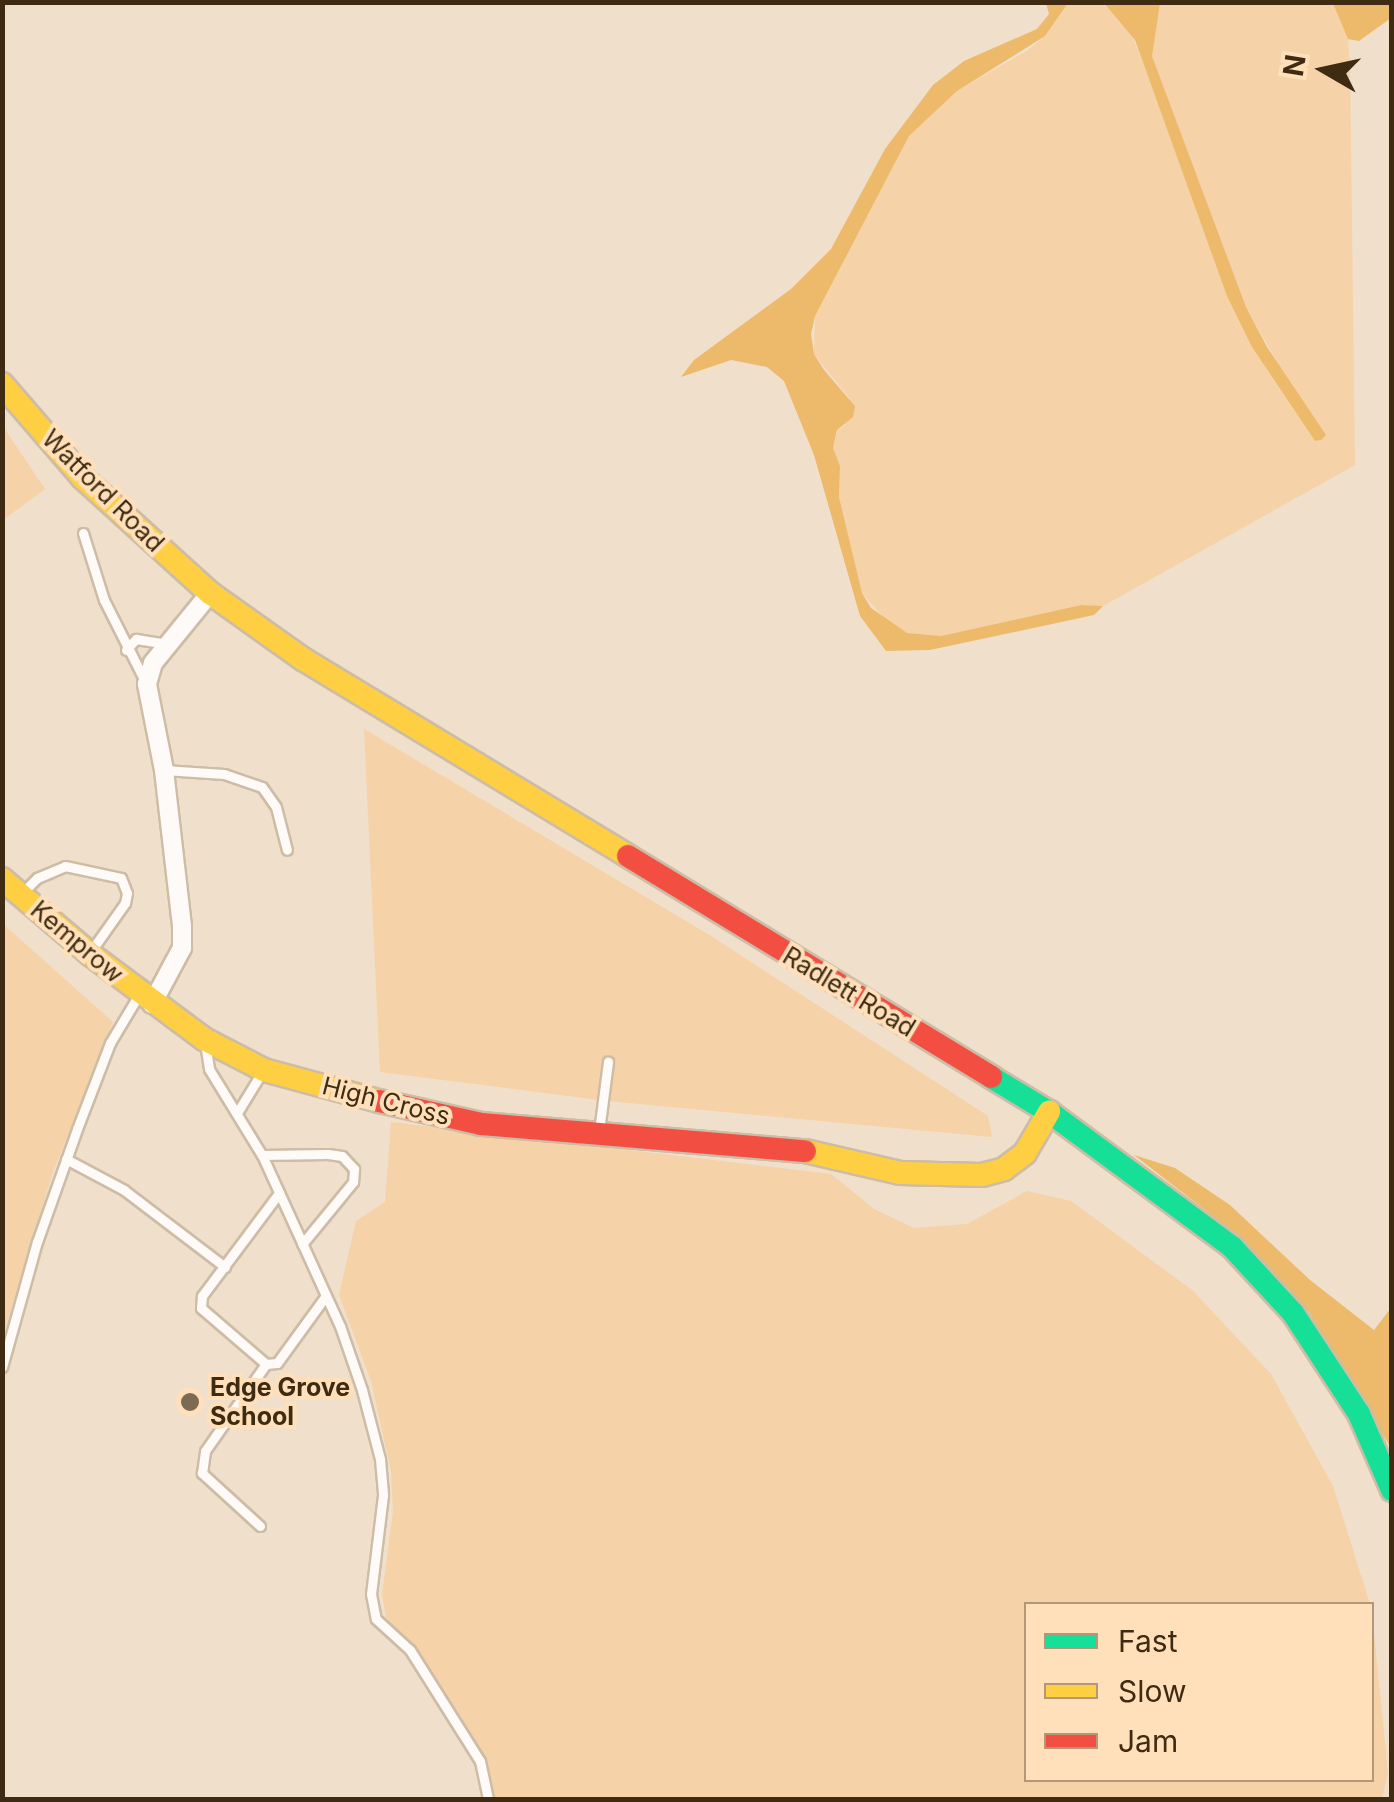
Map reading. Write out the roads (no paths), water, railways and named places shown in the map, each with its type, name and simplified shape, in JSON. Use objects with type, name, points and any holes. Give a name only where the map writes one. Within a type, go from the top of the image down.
[{"type":"main road","name":"Watford Road","points":[[2,384],[83,478],[210,592]]},
{"type":"main road","name":"Radlett Road","points":[[210,592],[396,719],[1049,1112],[1232,1247],[1281,1300],[1359,1414],[1392,1490]]},
{"type":"main road","name":"Kemprow","points":[[12,886],[146,999]]},
{"type":"main road","name":"High Cross","points":[[146,999],[204,1039],[264,1070],[450,1118],[794,1149],[900,1173],[982,1176],[1004,1170],[1025,1152],[1049,1112]]},
{"type":"street","points":[[146,999],[182,948],[164,770],[147,684],[153,663],[210,592]]},
{"type":"lane","points":[[83,533],[126,650],[147,684]]},
{"type":"lane","points":[[126,650],[136,639],[168,644]]},
{"type":"lane","points":[[164,770],[224,774],[262,787],[276,807],[287,850]]},
{"type":"lane","points":[[12,886],[65,866],[121,878],[128,893],[125,903],[90,954]]},
{"type":"lane","points":[[2,1368],[37,1242],[104,1056],[146,999]]},
{"type":"lane","points":[[204,1039],[209,1068],[262,1155],[362,1390],[380,1458],[383,1495],[371,1594],[376,1619],[410,1650],[480,1761],[488,1800]]},
{"type":"lane","points":[[599,1134],[608,1062]]},
{"type":"lane","points":[[236,1112],[264,1070]]},
{"type":"lane","points":[[262,1155],[342,1156],[354,1169],[353,1182],[302,1244]]},
{"type":"lane","points":[[66,1158],[124,1190],[225,1267]]},
{"type":"lane","points":[[279,1193],[202,1296],[200,1308],[266,1364],[276,1363],[326,1298]]},
{"type":"lane","points":[[260,1526],[202,1473],[205,1450],[266,1364]]},
{"type":"place","name":"Edge Grove School","points":[[190,1402]]}]
